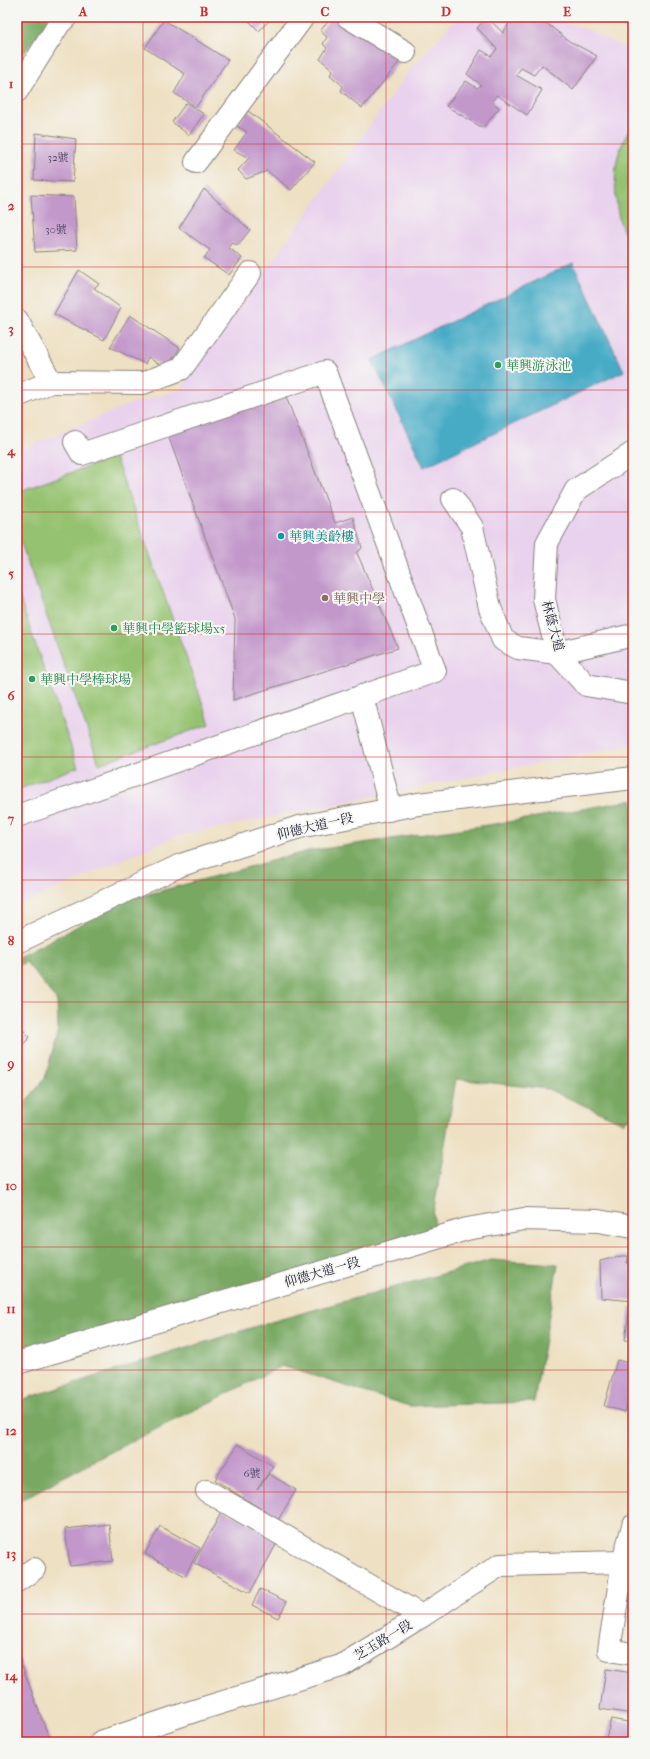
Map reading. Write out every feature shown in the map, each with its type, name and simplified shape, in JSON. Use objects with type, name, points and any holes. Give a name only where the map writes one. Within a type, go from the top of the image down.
[{"type":"main road","points":[[17,91],[59,24],[66,17]]},
{"type":"main road","points":[[196,162],[303,17]]},
{"type":"main road","points":[[348,17],[405,52]]},
{"type":"main road","points":[[17,396],[51,382],[143,383],[182,369],[250,273]]},
{"type":"main road","points":[[17,320],[51,382]]},
{"type":"main road","points":[[17,816],[435,670],[325,372],[82,454],[75,442]]},
{"type":"main road","name":"林蔭大道","points":[[633,453],[576,490],[547,543],[544,598],[557,653],[586,685],[633,693]]},
{"type":"main road","points":[[453,499],[472,526],[490,608],[503,640],[518,648],[557,653],[633,635]]},
{"type":"main road","points":[[362,696],[388,799],[388,810]]},
{"type":"main road","name":"仰德大道一段","points":[[17,942],[181,865],[299,827],[418,804],[633,778]]},
{"type":"main road","name":"仰德大道一段","points":[[17,1363],[467,1229],[524,1219],[598,1221],[633,1227]]},
{"type":"main road","points":[[207,1491],[422,1616]]},
{"type":"main road","points":[[633,1526],[623,1562],[610,1650],[633,1654]]},
{"type":"main road","name":"芝玉路一段","points":[[101,1742],[194,1711],[340,1666],[422,1616],[500,1565],[623,1562]]},
{"type":"shaded area","name":"華興中學","points":[[457,17],[549,17],[586,29],[632,51],[633,50],[633,744],[177,836],[17,906],[17,451],[130,404],[180,390],[409,71]]},
{"type":"green space","points":[[17,17],[51,17],[17,63]]},
{"type":"green space","points":[[633,124],[633,244],[627,238],[622,229],[617,205],[615,180],[617,160],[621,146]]},
{"type":"green space","name":"華興中學籃球場x5","points":[[115,457],[210,724],[99,764],[17,532],[17,492]]},
{"type":"green space","name":"華興中學棒球場","points":[[17,591],[78,767],[17,790]]},
{"type":"green space","points":[[633,800],[633,1114],[623,1123],[548,1089],[456,1079],[433,1215],[436,1228],[17,1356],[17,1113],[45,1078],[58,1030],[57,1001],[26,962],[17,966],[17,958],[127,900],[308,851],[508,822]]},
{"type":"green space","points":[[491,1260],[558,1264],[534,1402],[409,1406],[282,1366],[97,1459],[17,1502],[17,1401],[260,1325]]},
{"type":"water","name":"華興游泳池","points":[[573,263],[624,371],[424,467],[372,360]]},
{"type":"building","points":[[245,17],[272,17],[259,31]]},
{"type":"building","points":[[332,17],[338,17],[400,61],[362,108],[341,91],[343,86],[330,75],[333,70],[320,59],[327,48],[323,44],[327,37],[320,31]]},
{"type":"building","points":[[487,17],[503,33],[513,17],[539,17],[569,41],[597,56],[573,90],[542,65],[534,75],[521,68],[516,75],[542,90],[527,115],[497,95],[492,101],[499,108],[483,128],[446,106],[466,81],[477,88],[481,85],[467,74],[481,50],[491,56],[497,49],[477,28]]},
{"type":"building","points":[[164,20],[228,60],[196,107],[174,93],[185,74],[145,48]]},
{"type":"building","points":[[186,103],[204,114],[189,135],[172,122]]},
{"type":"building","points":[[248,111],[315,162],[291,190],[267,171],[246,179],[238,170],[249,158],[234,150],[247,132],[237,126]]},
{"type":"building","points":[[36,133],[76,139],[73,182],[34,180]]},
{"type":"building","points":[[204,189],[250,230],[238,245],[232,243],[228,247],[242,258],[229,275],[204,258],[210,250],[179,228]]},
{"type":"building","points":[[31,195],[74,197],[77,250],[35,252]]},
{"type":"building","points":[[79,270],[99,284],[94,288],[121,308],[104,340],[54,314]]},
{"type":"building","points":[[130,315],[180,348],[166,369],[148,357],[145,364],[110,347]]},
{"type":"building","name":"華興美齡樓","points":[[283,389],[335,523],[353,517],[362,548],[357,553],[398,648],[233,700],[235,619],[166,430]]},
{"type":"building","points":[[17,1024],[30,1037],[17,1051]]},
{"type":"building","points":[[621,1256],[628,1256],[627,1263],[633,1263],[633,1301],[601,1298],[600,1261]]},
{"type":"building","points":[[630,1306],[633,1307],[633,1341],[625,1340]]},
{"type":"building","points":[[617,1360],[633,1364],[633,1405],[628,1404],[629,1398],[625,1412],[604,1406]]},
{"type":"building","points":[[238,1444],[273,1466],[257,1490],[269,1474],[296,1490],[278,1520],[215,1480]]},
{"type":"building","points":[[223,1509],[279,1539],[250,1593],[194,1563]]},
{"type":"building","points":[[109,1524],[113,1561],[70,1566],[65,1529]]},
{"type":"building","points":[[160,1526],[200,1548],[185,1576],[145,1554]]},
{"type":"building","points":[[260,1589],[287,1602],[278,1618],[252,1605]]},
{"type":"building","points":[[17,1652],[40,1714],[51,1742],[17,1742]]},
{"type":"building","points":[[606,1669],[633,1673],[633,1714],[600,1709]]},
{"type":"building","points":[[611,1719],[633,1723],[633,1742],[605,1742]]},
{"type":"place","name":"華興游泳池","points":[[498,365]]},
{"type":"place","name":"華興美齡樓","points":[[281,536]]},
{"type":"place","name":"華興中學","points":[[325,598]]},
{"type":"place","name":"華興中學籃球場x5","points":[[114,628]]},
{"type":"place","name":"華興中學棒球場","points":[[32,679]]}]
